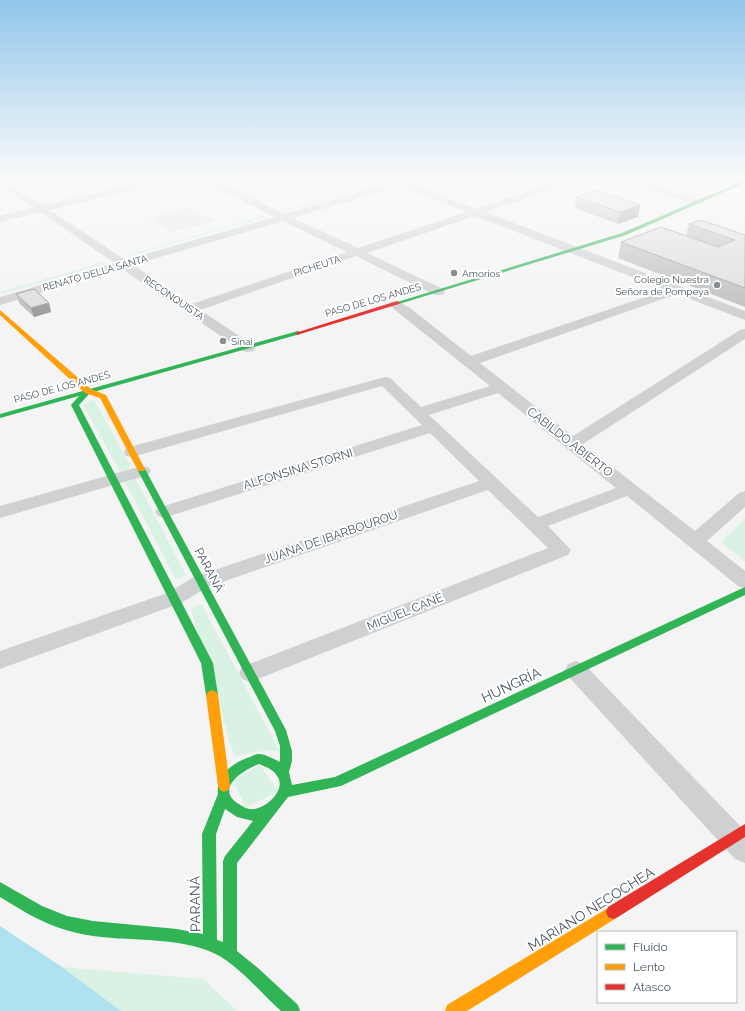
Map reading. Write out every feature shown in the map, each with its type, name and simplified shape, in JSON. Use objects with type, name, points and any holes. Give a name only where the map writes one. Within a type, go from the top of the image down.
[{"type":"street","name":"RECONQUISTA","points":[[65,224],[248,348]]},
{"type":"street","points":[[210,228],[223,224]]},
{"type":"street","name":"RENATO DELLA SANTA","points":[[0,301],[260,224]]},
{"type":"street","points":[[299,224],[439,292]]},
{"type":"street","name":"PICHEUTA","points":[[190,309],[441,224]]},
{"type":"street","points":[[507,224],[745,316]]},
{"type":"street","name":"PASO DE LOS ANDES","points":[[0,416],[248,348],[439,292],[624,234],[649,224]]},
{"type":"street","name":"RENATO DELLA SANTA","points":[[97,260],[127,252]]},
{"type":"street","points":[[469,362],[677,290]]},
{"type":"street","name":"CABILDO ABIERTO","points":[[395,305],[501,387],[745,581]]},
{"type":"street","name":"PARANÁ","points":[[0,312],[88,391],[103,397],[250,673],[288,748],[288,755],[283,772]]},
{"type":"street","points":[[572,444],[745,333]]},
{"type":"street","points":[[132,452],[384,381],[534,525],[629,489]]},
{"type":"street","points":[[418,413],[501,387]]},
{"type":"street","name":"PARANÁ","points":[[88,391],[75,405],[209,669],[224,791],[209,834],[210,944],[230,954],[292,1011]]},
{"type":"street","name":"ALFONSINA STORNI","points":[[164,512],[433,427]]},
{"type":"street","points":[[0,512],[142,471]]},
{"type":"street","name":"JUANA DE IBARBOUROU","points":[[0,660],[174,598],[201,582],[490,482]]},
{"type":"street","points":[[695,541],[745,498]]},
{"type":"street","name":"MIGUEL CANÉ","points":[[250,673],[561,550],[534,525]]},
{"type":"street","name":"HUNGRÍA","points":[[286,792],[337,782],[745,591]]},
{"type":"street","points":[[576,670],[741,839]]},
{"type":"street","points":[[230,954],[230,861],[269,811],[282,799],[286,792],[287,785],[283,772],[277,765],[259,759],[240,764],[227,778],[224,791],[228,803],[233,809],[250,815],[269,811]]},
{"type":"street","name":"MARIANO NECOCHEA","points":[[452,1011],[741,839]]},
{"type":"street","points":[[0,889],[30,909],[63,923],[77,926],[180,937],[210,944]]},
{"type":"shaded area","points":[[159,224],[202,224],[173,232]]},
{"type":"green space","points":[[233,224],[242,224],[131,256],[128,255]]},
{"type":"green space","points":[[103,262],[106,264],[3,294],[0,292]]},
{"type":"green space","points":[[94,400],[131,466],[127,471],[120,472],[83,405],[88,401]]},
{"type":"green space","points":[[135,478],[186,575],[180,578],[175,578],[125,482]]},
{"type":"green space","points":[[745,519],[745,561],[721,542]]},
{"type":"green space","points":[[197,605],[202,605],[280,752],[269,750],[234,756],[191,609]]},
{"type":"green space","points":[[260,765],[278,791],[246,808],[233,780]]},
{"type":"green space","points":[[62,967],[203,979],[237,1011],[121,1011]]},
{"type":"water","points":[[0,926],[62,967],[121,1011],[0,1011]]},
{"type":"building","points":[[690,224],[713,224],[745,235],[745,288],[621,242],[661,227],[718,247],[735,240]]},
{"type":"building","points":[[34,289],[49,303],[31,308],[16,294]]},
{"type":"traffic: fast","points":[[397,303],[624,234],[646,224]]},
{"type":"traffic: fast","points":[[0,416],[298,333]]},
{"type":"traffic: fast","points":[[88,391],[75,405],[207,663],[212,695]]},
{"type":"traffic: fast","points":[[141,469],[280,730],[287,756],[283,772]]},
{"type":"traffic: fast","points":[[286,792],[337,782],[745,591]]},
{"type":"traffic: fast","points":[[259,759],[276,766],[284,774],[286,784],[283,795],[276,804],[265,811],[254,815],[242,813],[230,805],[225,797],[223,789],[225,782],[230,775],[243,765],[259,759]]},
{"type":"traffic: fast","points":[[210,944],[209,834],[224,795]]},
{"type":"traffic: fast","points":[[230,954],[230,861],[269,811]]},
{"type":"traffic: fast","points":[[0,889],[37,911],[57,920],[77,926],[93,929],[177,936],[210,944],[231,955],[292,1011]]},
{"type":"traffic: slow","points":[[0,312],[88,391],[103,397],[141,469]]},
{"type":"traffic: slow","points":[[212,695],[224,786]]},
{"type":"traffic: slow","points":[[453,1011],[613,912]]},
{"type":"traffic: jam","points":[[298,333],[397,303]]},
{"type":"traffic: jam","points":[[613,912],[745,830]]},
{"type":"place","name":"Amorios","points":[[454,273]]},
{"type":"place","name":"Colegio Nuestra Señora de Pompeya","points":[[717,285]]},
{"type":"place","name":"Sinai","points":[[223,341]]}]
